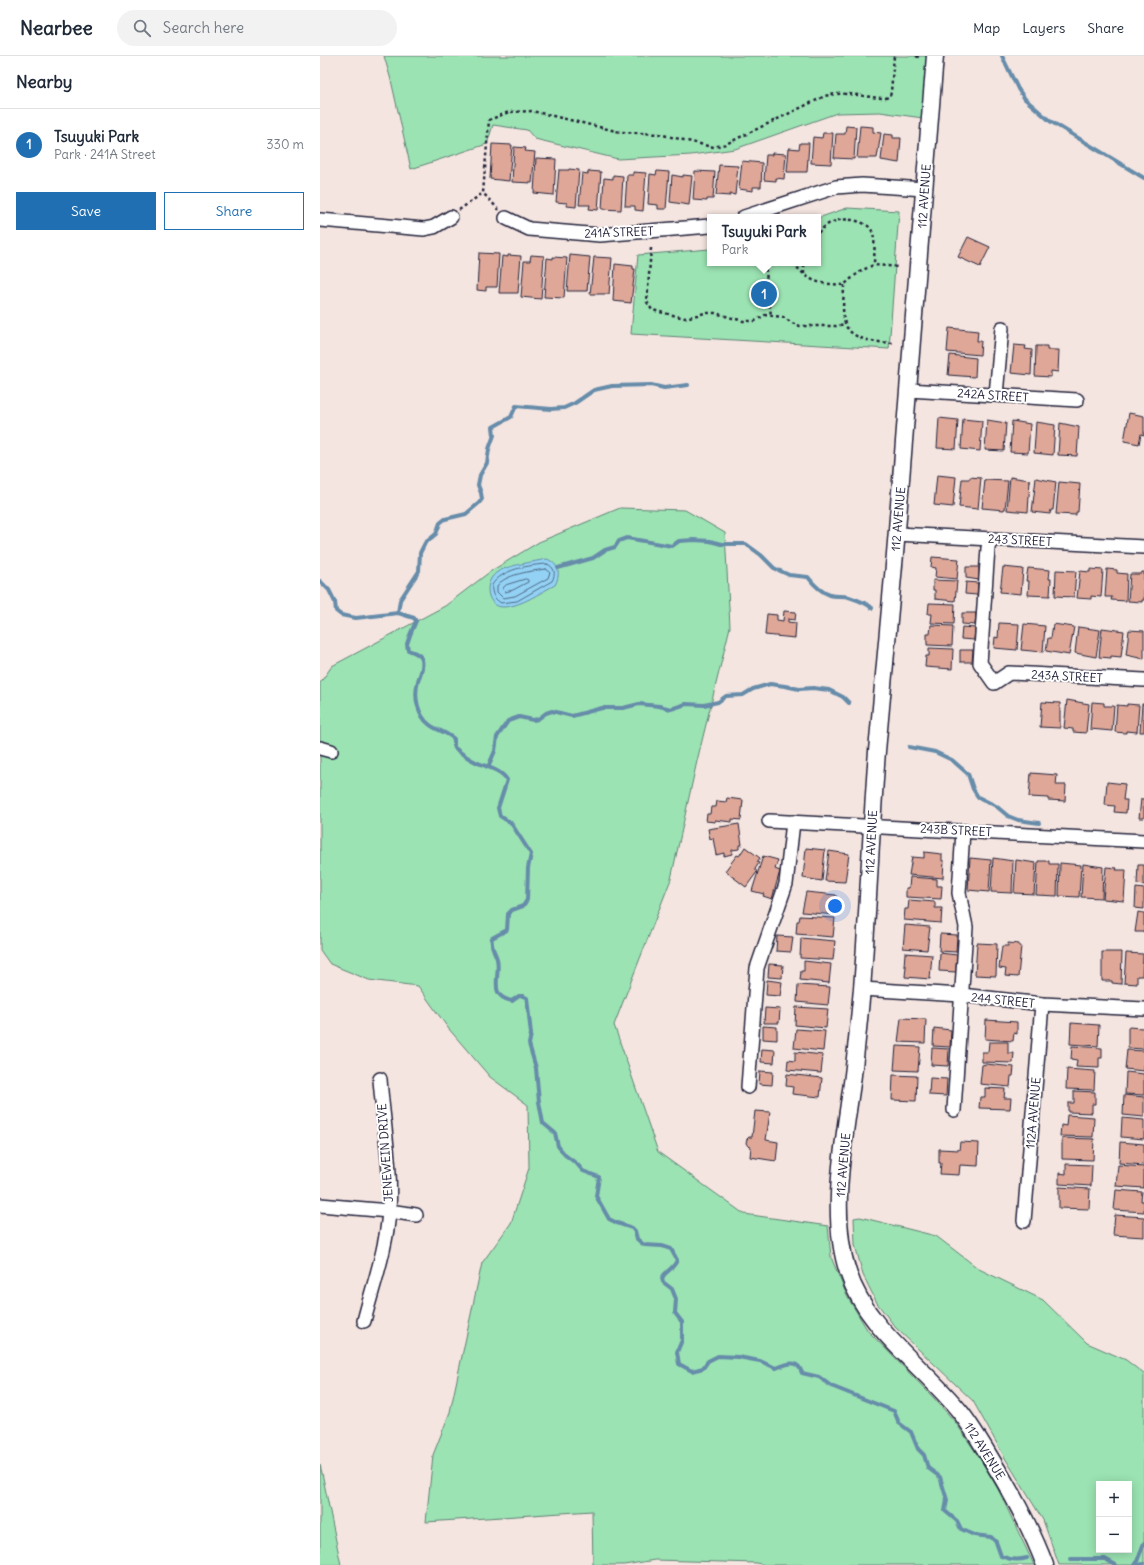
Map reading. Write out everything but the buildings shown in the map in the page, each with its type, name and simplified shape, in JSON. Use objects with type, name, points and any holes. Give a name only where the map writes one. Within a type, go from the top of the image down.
[{"type":"main road","name":"112 AVENUE","points":[[928,57],[925,189],[872,825],[862,989],[842,1165],[840,1237],[847,1271],[856,1293],[874,1320],[942,1390],[961,1413],[1020,1508],[1045,1565]]},
{"type":"street","points":[[753,214],[836,187],[862,185],[925,189]]},
{"type":"street","points":[[320,220],[424,229],[434,227],[451,217]]},
{"type":"street","name":"241A STREET","points":[[506,218],[529,229],[600,235],[707,226]]},
{"type":"street","points":[[996,395],[1002,328]]},
{"type":"street","name":"242A STREET","points":[[908,390],[1077,400]]},
{"type":"street","name":"243 STREET","points":[[897,534],[1144,547]]},
{"type":"street","name":"243A STREET","points":[[991,539],[988,548],[980,663],[994,683],[1009,673],[1144,680]]},
{"type":"street","name":"243B STREET","points":[[769,821],[872,825],[1144,841]]},
{"type":"street","points":[[748,1087],[757,968],[786,884],[793,822]]},
{"type":"street","points":[[954,1110],[966,928],[958,893],[963,831]]},
{"type":"street","name":"244 STREET","points":[[862,989],[962,995],[1042,1004],[1144,1009]]},
{"type":"street","name":"112A AVENUE","points":[[1024,1221],[1042,1004]]},
{"type":"street","name":"JENEWEIN DRIVE","points":[[364,1321],[384,1245],[389,1211],[389,1183],[380,1079]]},
{"type":"street","points":[[320,1204],[416,1215]]},
{"type":"path","points":[[506,218],[483,193],[489,120],[509,112],[532,111],[620,132],[659,134],[714,147],[726,144],[825,96],[835,93],[886,98],[890,96],[894,56]]},
{"type":"path","points":[[916,56],[928,57]]},
{"type":"path","points":[[451,217],[483,193]]},
{"type":"path","points":[[821,230],[828,224],[843,219],[867,225],[873,233],[874,265]]},
{"type":"path","points":[[650,248],[646,302],[652,310],[685,318],[700,314],[715,313],[743,320],[756,321],[765,315],[783,317],[800,326],[836,326],[845,324]]},
{"type":"path","points":[[893,343],[870,341],[851,332],[845,324],[843,318],[844,285],[855,274],[874,265],[898,267]]},
{"type":"path","points":[[765,266],[771,316]]},
{"type":"path","points":[[796,266],[804,275],[812,280],[822,283],[844,285]]},
{"type":"path","points":[[804,266],[804,275]]},
{"type":"green space","points":[[384,56],[935,56],[930,119],[880,112],[837,113],[735,149],[691,155],[618,159],[535,139],[527,130],[493,125],[487,144],[411,169],[391,80]]},
{"type":"green space","points":[[847,208],[899,211],[889,349],[631,334],[638,255],[707,249],[707,266],[821,266],[821,217]]},
{"type":"green space","points":[[620,508],[685,510],[725,533],[730,627],[697,761],[671,879],[614,1025],[658,1152],[744,1214],[828,1226],[831,1257],[847,1296],[868,1331],[933,1397],[956,1423],[998,1489],[1034,1565],[765,1565],[756,1563],[655,1560],[624,1565],[593,1565],[592,1511],[426,1522],[433,1455],[450,1412],[482,1263],[511,1223],[529,1168],[528,1105],[490,1077],[448,1028],[418,986],[369,980],[330,964],[320,950],[320,683],[332,666],[445,606],[491,571],[539,542]]},
{"type":"green space","points":[[860,1217],[936,1236],[979,1269],[1043,1300],[1087,1343],[1126,1360],[1144,1374],[1144,1565],[1059,1565],[1043,1520],[1005,1458],[973,1401],[895,1327],[877,1303],[863,1275],[855,1245],[854,1218]]},
{"type":"green space","points":[[320,1465],[322,1473],[341,1565],[320,1565]]},
{"type":"water","points":[[547,559],[554,564],[558,570],[558,577],[555,585],[530,599],[511,606],[498,606],[490,599],[488,587],[493,575],[509,567]]},
{"type":"waterway","points":[[1002,56],[1018,89],[1025,99],[1050,121],[1144,178]]},
{"type":"waterway","points":[[398,613],[400,600],[419,571],[420,553],[425,543],[436,534],[440,523],[445,519],[466,514],[482,499],[478,485],[480,475],[487,463],[489,449],[494,435],[493,427],[511,417],[516,406],[551,409],[564,408],[575,403],[594,390],[612,386],[651,385],[664,388],[688,385]]},
{"type":"waterway","points":[[558,568],[593,558],[605,550],[615,547],[619,541],[627,538],[672,546],[679,541],[694,540],[710,541],[721,544],[746,544],[761,555],[774,568],[789,575],[808,577],[818,588],[827,594],[832,596],[849,597],[865,603],[872,608]]},
{"type":"waterway","points":[[320,581],[329,590],[335,602],[336,611],[341,615],[356,618],[398,613],[414,618],[416,621],[407,644],[408,650],[414,652],[422,660],[422,668],[416,694],[418,707],[422,716],[433,727],[454,739],[454,747],[460,752],[476,762],[496,770],[507,780],[498,808],[500,816],[511,823],[531,854],[528,868],[527,900],[523,906],[512,910],[508,914],[507,930],[492,938],[492,946],[498,965],[497,990],[504,998],[512,1001],[519,996],[527,998],[531,1034],[529,1044],[536,1068],[539,1102],[543,1123],[555,1133],[558,1146],[565,1155],[577,1164],[583,1171],[599,1177],[596,1196],[609,1219],[632,1228],[635,1231],[637,1239],[644,1245],[662,1246],[671,1249],[677,1260],[674,1266],[665,1273],[662,1278],[663,1282],[672,1289],[676,1299],[675,1313],[682,1322],[682,1340],[677,1352],[679,1364],[692,1371],[703,1368],[708,1361],[718,1356],[738,1357],[760,1361],[776,1368],[791,1363],[797,1365],[802,1373],[819,1377],[831,1386],[894,1411],[899,1423],[911,1432],[918,1449],[924,1455],[928,1468],[940,1477],[947,1500],[945,1511],[957,1521],[961,1529],[974,1535],[991,1537],[996,1542],[1001,1556],[1014,1560],[1027,1558]]},
{"type":"waterway","points":[[488,767],[495,751],[497,737],[508,721],[519,717],[533,720],[538,719],[546,713],[552,711],[572,716],[602,708],[623,708],[639,704],[671,709],[686,704],[704,705],[718,702],[726,696],[743,695],[753,689],[770,684],[799,689],[813,688],[829,690],[843,697],[849,703]]},
{"type":"waterway","points":[[909,747],[935,752],[952,760],[968,774],[973,789],[978,797],[996,806],[1008,816],[1018,820],[1039,823]]},
{"type":"waterway","points":[[1136,1564],[1144,1543]]},
{"type":"waterway","points":[[1071,1559],[1105,1559],[1116,1565]]},
{"type":"waterway","points":[[1135,1565],[1144,1564]]},
{"type":"place","name":"Tsuyuki Park","points":[[764,294]]}]
